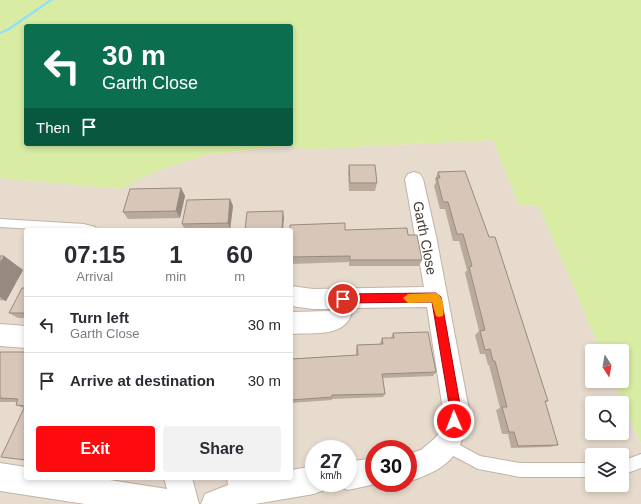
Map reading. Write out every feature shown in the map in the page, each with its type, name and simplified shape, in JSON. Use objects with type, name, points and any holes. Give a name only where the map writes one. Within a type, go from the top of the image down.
[{"type":"street","name":"Garth Close","points":[[414,179],[456,410],[453,431],[447,445],[434,458],[417,465]]},
{"type":"street","points":[[293,296],[313,299],[436,297]]},
{"type":"street","points":[[293,323],[334,321],[339,318],[341,314],[343,299]]},
{"type":"street","points":[[0,336],[24,337]]},
{"type":"street","points":[[0,477],[175,504]]},
{"type":"street","points":[[179,480],[185,504]]},
{"type":"street","points":[[215,504],[242,485],[273,486],[305,481]]},
{"type":"lane","points":[[0,223],[84,228]]},
{"type":"lane","points":[[447,445],[478,462],[520,470],[585,470]]},
{"type":"lane","points":[[629,465],[641,460]]},
{"type":"shaded area","points":[[493,140],[519,205],[539,206],[598,344],[585,344],[585,388],[617,388],[620,396],[585,396],[585,440],[629,440],[629,416],[641,444],[641,504],[0,504],[0,178],[121,189],[158,170],[206,155],[283,146],[313,149]]},
{"type":"green space","points":[[0,0],[641,0],[641,444],[629,416],[629,396],[620,396],[617,388],[629,388],[629,344],[598,344],[539,206],[519,205],[493,140],[313,149],[283,146],[206,155],[158,170],[121,189],[0,178]]},
{"type":"building","points":[[349,165],[375,165],[377,183],[350,183]]},
{"type":"building","points":[[465,171],[489,237],[495,237],[548,401],[545,401],[558,445],[518,446],[514,432],[509,432],[502,407],[507,407],[495,361],[493,361],[490,349],[485,350],[480,331],[485,330],[469,267],[472,266],[463,234],[457,234],[448,202],[443,202],[437,178],[440,178],[438,172]]},
{"type":"building","points":[[181,188],[176,211],[123,212],[130,189]]},
{"type":"building","points":[[230,199],[228,223],[182,224],[187,200]]},
{"type":"building","points":[[283,211],[282,228],[245,228],[247,212]]},
{"type":"building","points":[[345,223],[345,230],[407,228],[408,235],[417,235],[422,260],[350,260],[350,256],[293,257],[293,228],[290,228],[290,225]]},
{"type":"building","points":[[0,256],[4,256],[0,263]]},
{"type":"building","points":[[22,288],[24,288],[24,313],[9,313]]},
{"type":"building","points":[[428,332],[436,372],[382,374],[385,394],[332,395],[332,397],[293,400],[293,359],[358,355],[357,345],[383,344],[382,338],[394,338],[393,333]]},
{"type":"building","points":[[0,352],[24,352],[24,406],[16,405],[18,399],[0,398]]},
{"type":"building","points":[[24,408],[24,460],[1,457]]},
{"type":"waterway","points":[[0,33],[9,29],[51,0]]},
{"type":"slow traffic","points":[[408,298],[436,297],[439,312]]},
{"type":"route","points":[[343,299],[436,297],[456,410],[454,421]]}]
